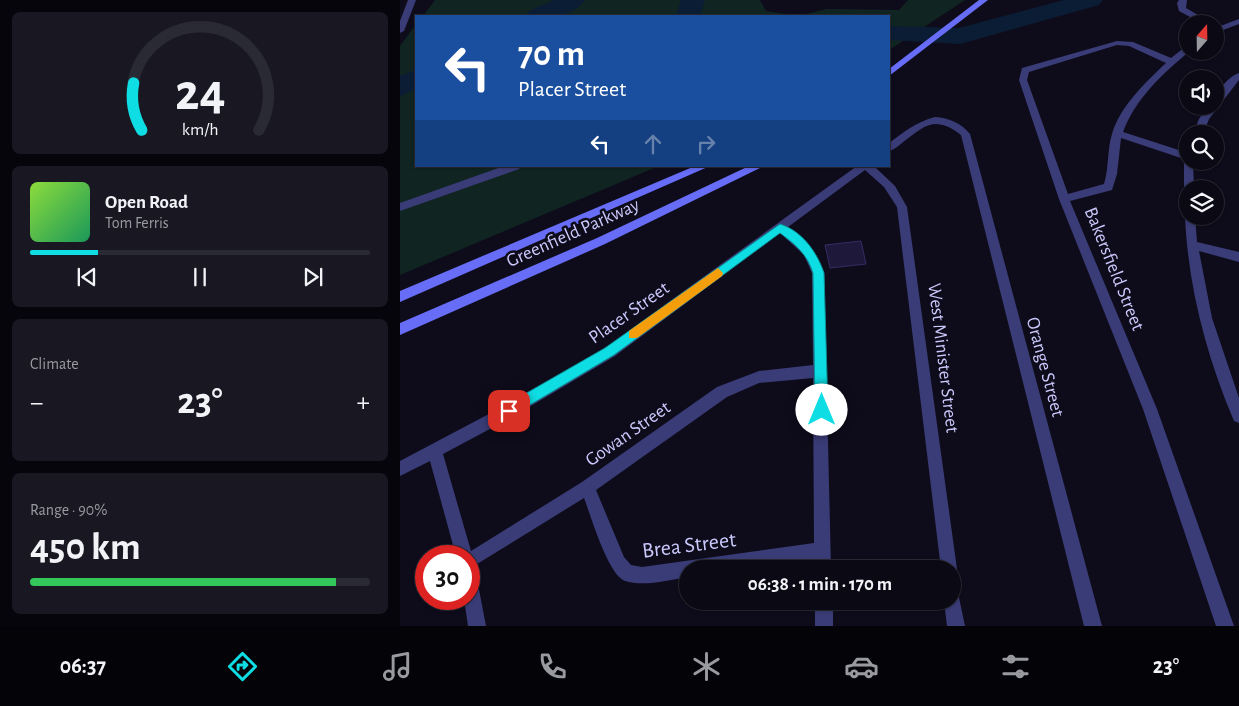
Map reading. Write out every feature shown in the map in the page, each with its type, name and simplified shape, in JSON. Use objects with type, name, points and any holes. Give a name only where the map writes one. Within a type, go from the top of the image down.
[{"type":"main road","points":[[890,72],[983,1]]},
{"type":"main road","name":"Greenfield Parkway","points":[[400,297],[703,167]]},
{"type":"main road","name":"Greenfield Parkway","points":[[400,329],[601,241],[758,167]]},
{"type":"street","points":[[400,31],[412,0]]},
{"type":"street","points":[[1183,0],[1181,3],[1182,9],[1192,15]]},
{"type":"street","points":[[1224,26],[1239,21]]},
{"type":"street","name":"Bakersfield Street","points":[[1170,61],[1122,42],[1025,70],[1023,80],[1064,198],[1150,409],[1224,626]]},
{"type":"street","points":[[1064,198],[1108,187],[1117,133],[1127,114],[1170,61],[1179,55]]},
{"type":"street","points":[[1224,92],[1232,81],[1239,76]]},
{"type":"street","name":"Orange Street","points":[[890,147],[926,121],[937,119],[953,122],[966,134],[1093,626]]},
{"type":"street","points":[[1117,133],[1179,154]]},
{"type":"street","points":[[400,206],[512,167]]},
{"type":"street","name":"Placer Street","points":[[400,468],[509,411],[610,352],[865,167]]},
{"type":"street","name":"West Minister Street","points":[[867,167],[886,180],[896,193],[902,207],[948,560]]},
{"type":"street","points":[[1190,225],[1190,245],[1206,318],[1221,370],[1239,416]]},
{"type":"street","points":[[780,228],[800,243],[813,257],[818,273],[823,560]]},
{"type":"street","points":[[1190,245],[1239,257]]},
{"type":"street","name":"Gowan Street","points":[[480,554],[587,487],[722,392],[742,381],[767,373],[821,371]]},
{"type":"street","points":[[434,450],[461,545]]},
{"type":"street","name":"Brea Street","points":[[587,487],[618,563],[627,573],[642,575],[822,550]]},
{"type":"street","points":[[474,610],[477,626]]},
{"type":"street","points":[[824,610],[824,626]]},
{"type":"street","points":[[954,610],[956,626]]},
{"type":"green space","points":[[435,0],[760,0],[766,11],[792,15],[424,15]]},
{"type":"green space","points":[[908,0],[965,0],[890,49],[890,15],[802,15],[827,9],[899,10]]},
{"type":"green space","points":[[415,25],[415,167],[657,167],[400,275],[400,46]]},
{"type":"building","points":[[861,241],[866,264],[830,268],[825,245]]},
{"type":"waterway","points":[[540,15],[573,0]]},
{"type":"waterway","points":[[688,15],[693,0]]},
{"type":"waterway","points":[[890,33],[960,36],[1091,0]]},
{"type":"waterway","points":[[400,87],[415,79]]},
{"type":"slow traffic","points":[[633,335],[718,273]]},
{"type":"route","points":[[509,411],[610,352],[780,228],[800,243],[813,257],[818,273],[820,288],[822,410]]}]
